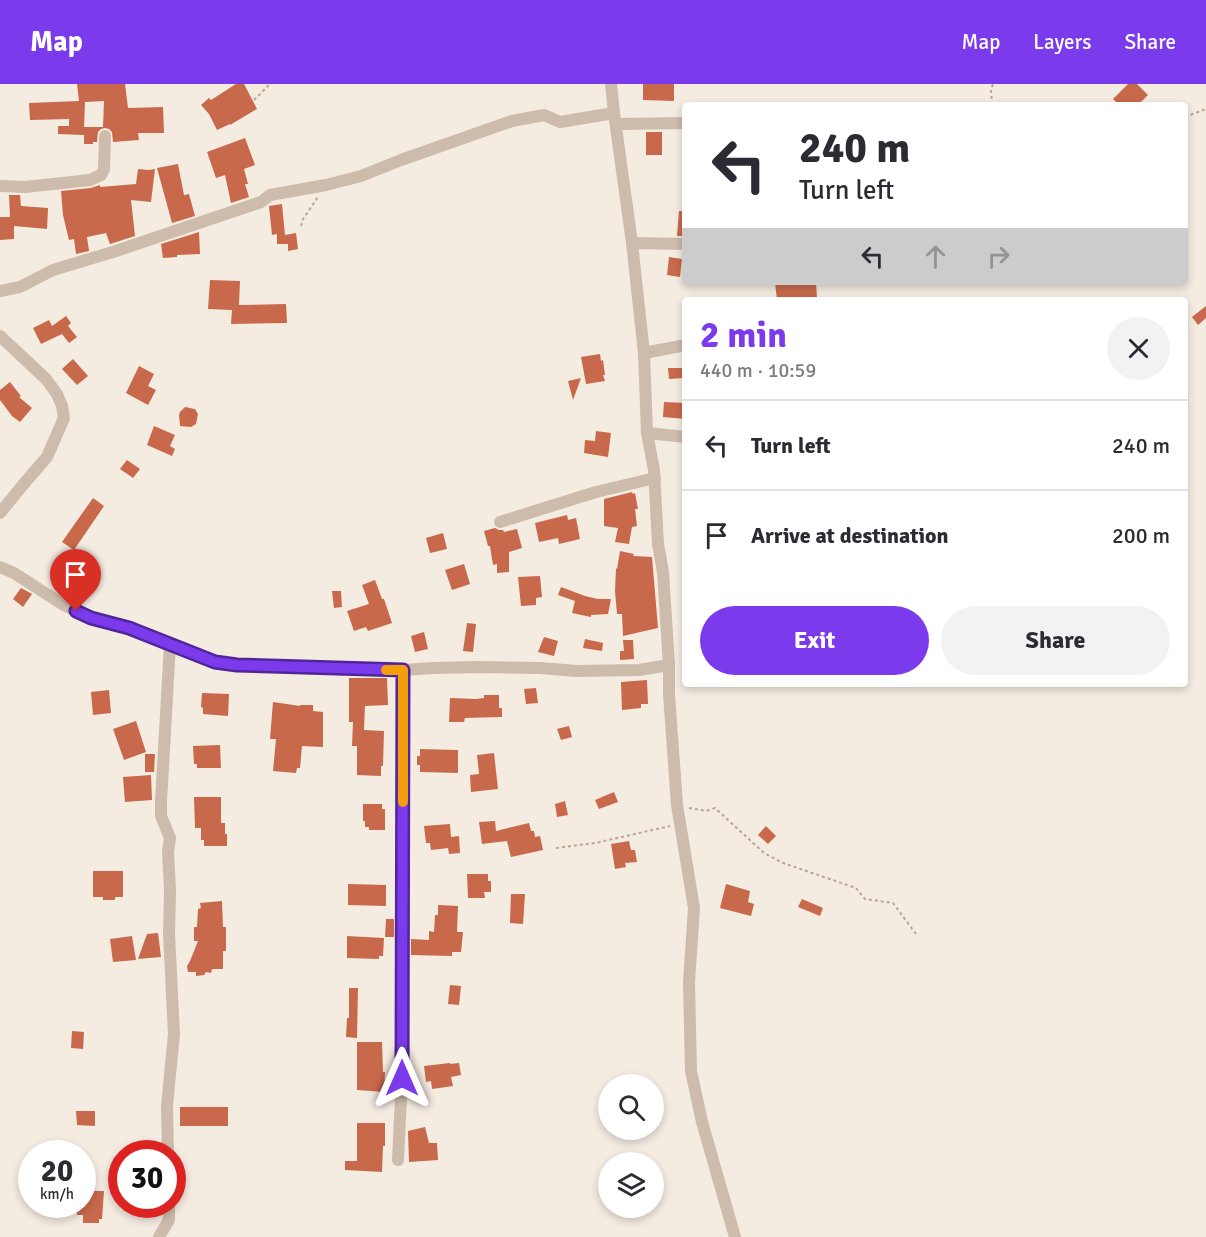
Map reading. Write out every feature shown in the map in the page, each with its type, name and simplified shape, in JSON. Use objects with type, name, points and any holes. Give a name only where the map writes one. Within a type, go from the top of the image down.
[{"type":"street","points":[[611,84],[644,353],[647,433],[655,478],[658,544],[663,572],[669,694],[678,805],[694,908],[689,982],[691,1071],[702,1122],[735,1237]]},
{"type":"street","points":[[0,291],[20,287],[53,270],[261,202],[270,195],[361,176],[512,121],[544,115],[560,122],[615,118],[682,123]]},
{"type":"street","points":[[0,186],[25,188],[98,177],[104,169],[105,136]]},
{"type":"street","points":[[632,243],[682,244]]},
{"type":"street","points":[[0,336],[46,379],[57,394],[64,418],[47,457],[0,513]]},
{"type":"street","points":[[644,353],[682,346]]},
{"type":"street","points":[[647,433],[682,437]]},
{"type":"street","points":[[500,522],[596,492],[655,478]]},
{"type":"street","points":[[0,567],[14,573],[62,604],[91,618],[129,628],[215,662],[237,665],[403,670],[477,667],[613,671],[669,665]]},
{"type":"street","points":[[168,1140],[167,1105],[174,1034],[169,934],[168,852],[170,838],[161,816],[161,802],[170,644]]},
{"type":"street","points":[[398,1160],[402,1066],[403,670]]},
{"type":"street","points":[[159,1237],[169,1218]]},
{"type":"path","points":[[254,100],[270,84]]},
{"type":"path","points":[[992,102],[993,84]]},
{"type":"path","points":[[1188,116],[1206,109]]},
{"type":"path","points":[[301,226],[303,219],[318,198],[321,186]]},
{"type":"path","points":[[678,805],[706,811],[714,808],[764,853],[783,863],[856,888],[865,899],[893,903],[916,934]]},
{"type":"path","points":[[556,848],[595,843],[681,824]]},
{"type":"building","points":[[77,84],[125,84],[128,108],[163,107],[164,133],[138,133],[139,140],[113,142],[112,132],[105,128],[98,132],[97,142],[84,144],[84,135],[58,134],[58,126],[69,126],[69,119],[30,120],[29,103],[79,101]],"holes":[[[104,101],[103,127],[84,127],[85,102]]]},
{"type":"building","points":[[236,84],[244,84],[257,109],[217,130],[209,114],[201,105],[209,98],[211,100]]},
{"type":"building","points":[[643,84],[674,84],[674,101],[643,100]]},
{"type":"building","points":[[1128,84],[1137,84],[1148,95],[1141,102],[1116,102],[1113,99]]},
{"type":"building","points":[[646,132],[662,132],[662,155],[646,155]]},
{"type":"building","points":[[245,138],[255,165],[244,169],[249,197],[231,203],[225,175],[216,178],[207,152]]},
{"type":"building","points":[[178,164],[184,195],[189,194],[195,216],[172,223],[157,168]]},
{"type":"building","points":[[138,169],[155,169],[151,202],[131,200],[135,236],[110,244],[106,233],[87,237],[89,251],[76,254],[74,239],[69,240],[63,215],[61,191],[100,185],[100,187],[136,184]]},
{"type":"building","points":[[9,195],[20,195],[21,206],[48,208],[47,229],[14,226],[14,239],[0,240],[0,217],[10,217]]},
{"type":"building","points":[[282,204],[285,235],[296,233],[298,249],[288,251],[288,244],[277,244],[277,234],[272,235],[269,206]]},
{"type":"building","points":[[679,211],[682,211],[682,236],[677,236]]},
{"type":"building","points":[[199,232],[200,254],[163,258],[161,244]]},
{"type":"building","points":[[669,257],[682,259],[680,277],[667,275]]},
{"type":"building","points":[[210,280],[240,281],[239,305],[286,304],[287,323],[231,324],[232,310],[208,309]]},
{"type":"building","points":[[775,285],[816,285],[817,297],[777,297]]},
{"type":"building","points":[[1206,306],[1206,318],[1198,325],[1192,317]]},
{"type":"building","points":[[66,316],[71,323],[68,326],[77,337],[69,343],[62,334],[41,344],[33,328],[49,320],[52,326]]},
{"type":"building","points":[[600,354],[601,361],[603,360],[605,381],[586,384],[581,357]]},
{"type":"building","points":[[73,359],[88,376],[77,385],[62,369]]},
{"type":"building","points":[[139,366],[154,374],[148,386],[156,390],[148,405],[126,393]]},
{"type":"building","points":[[668,368],[682,368],[682,378],[669,379]]},
{"type":"building","points":[[581,378],[573,400],[568,381]]},
{"type":"building","points":[[10,382],[21,396],[19,397],[32,408],[20,422],[12,416],[0,400],[0,390]]},
{"type":"building","points":[[664,402],[682,403],[682,419],[663,417]]},
{"type":"building","points":[[185,407],[195,409],[198,414],[196,424],[191,427],[180,426],[179,415]]},
{"type":"building","points":[[154,426],[175,435],[170,446],[175,449],[172,456],[147,445]]},
{"type":"building","points":[[596,431],[611,433],[608,457],[584,453],[585,440],[595,441]]},
{"type":"building","points":[[127,460],[140,469],[133,478],[120,469]]},
{"type":"building","points":[[635,493],[638,509],[635,509],[637,526],[632,527],[629,544],[615,542],[618,528],[604,526],[604,499]]},
{"type":"building","points":[[93,498],[104,506],[74,550],[62,542]]},
{"type":"building","points":[[567,515],[568,520],[576,518],[580,539],[559,544],[558,538],[539,542],[535,523]]},
{"type":"building","points":[[495,528],[504,532],[517,529],[522,548],[509,552],[509,572],[497,573],[497,564],[493,565],[490,546],[488,546],[484,531]]},
{"type":"building","points":[[443,533],[447,549],[430,553],[426,538]]},
{"type":"building","points":[[620,551],[634,554],[633,556],[652,557],[658,628],[623,636],[622,614],[617,614],[615,591],[616,568]]},
{"type":"building","points":[[464,564],[470,584],[452,590],[445,570]]},
{"type":"building","points":[[540,576],[542,597],[536,598],[536,605],[521,606],[518,577]]},
{"type":"building","points":[[375,580],[392,623],[368,631],[366,627],[354,631],[347,611],[369,604],[362,585]]},
{"type":"building","points":[[561,587],[585,596],[611,599],[608,614],[591,615],[591,617],[572,613],[575,601],[558,595]]},
{"type":"building","points":[[21,588],[32,594],[23,607],[13,599]]},
{"type":"building","points":[[332,591],[341,591],[342,607],[334,608]]},
{"type":"building","points":[[467,623],[476,624],[473,652],[463,651]]},
{"type":"building","points":[[424,632],[428,649],[415,652],[411,636]]},
{"type":"building","points":[[544,637],[558,641],[554,656],[538,652]]},
{"type":"building","points":[[585,639],[603,643],[602,651],[583,648]]},
{"type":"building","points":[[623,640],[633,640],[634,659],[620,660],[620,651],[624,651]]},
{"type":"building","points":[[349,678],[387,678],[388,705],[365,706],[364,730],[384,731],[381,776],[357,775],[357,746],[352,746],[353,722],[349,722]]},
{"type":"building","points":[[647,680],[648,704],[641,704],[641,708],[622,710],[621,682]]},
{"type":"building","points":[[536,688],[538,703],[526,704],[524,689]]},
{"type":"building","points":[[109,690],[111,713],[93,715],[91,692]]},
{"type":"building","points":[[202,693],[229,694],[228,716],[203,714]]},
{"type":"building","points":[[484,695],[499,695],[502,717],[465,718],[464,722],[449,722],[450,698],[476,699],[484,698]]},
{"type":"building","points":[[273,702],[300,706],[313,705],[313,711],[323,712],[323,747],[302,746],[300,768],[297,768],[296,773],[273,771],[276,739],[270,739]]},
{"type":"building","points":[[136,721],[146,752],[124,760],[113,729]]},
{"type":"building","points":[[569,726],[572,737],[561,740],[557,729]]},
{"type":"building","points":[[220,745],[221,768],[197,768],[197,764],[194,764],[193,746]]},
{"type":"building","points":[[420,749],[458,750],[458,773],[420,772],[417,756],[420,756]]},
{"type":"building","points":[[494,753],[498,789],[471,792],[470,775],[479,774],[477,755]]},
{"type":"building","points":[[145,754],[155,754],[154,772],[145,772]]},
{"type":"building","points":[[151,775],[152,800],[125,802],[123,777]]},
{"type":"building","points":[[614,792],[618,802],[599,809],[595,800]]},
{"type":"building","points":[[194,797],[221,797],[221,823],[225,823],[227,846],[204,846],[204,840],[201,840],[201,828],[195,828]]},
{"type":"building","points":[[565,801],[568,815],[557,817],[555,804]]},
{"type":"building","points":[[363,804],[382,804],[382,809],[385,809],[385,830],[369,830],[369,827],[365,827]]},
{"type":"building","points":[[495,821],[496,831],[529,823],[535,837],[540,836],[543,850],[511,857],[507,841],[482,844],[479,822]]},
{"type":"building","points":[[450,824],[451,837],[459,836],[460,853],[449,854],[448,848],[431,850],[430,843],[426,843],[424,826]]},
{"type":"building","points":[[766,826],[776,836],[768,844],[758,835]]},
{"type":"building","points":[[629,841],[631,850],[635,850],[637,862],[625,863],[626,867],[615,869],[611,844]]},
{"type":"building","points":[[93,871],[123,871],[123,897],[103,900],[103,897],[93,897]]},
{"type":"building","points":[[467,874],[488,874],[488,881],[491,881],[491,892],[484,892],[485,898],[468,898]]},
{"type":"building","points":[[348,884],[386,885],[386,906],[348,905]]},
{"type":"building","points":[[726,884],[750,891],[748,902],[754,904],[751,916],[720,908]]},
{"type":"building","points":[[511,894],[525,894],[523,924],[510,923]]},
{"type":"building","points":[[802,899],[823,908],[820,916],[798,907]]},
{"type":"building","points":[[222,901],[223,927],[226,927],[223,969],[212,969],[211,973],[206,972],[204,975],[196,976],[196,972],[188,972],[187,966],[198,941],[194,941],[194,927],[197,927],[200,903]]},
{"type":"building","points":[[438,905],[458,906],[457,932],[463,932],[461,952],[452,952],[452,956],[411,955],[411,939],[429,940],[429,931],[434,932]]},
{"type":"building","points":[[386,919],[394,919],[394,937],[385,937]]},
{"type":"building","points":[[158,933],[161,957],[138,959],[147,934]]},
{"type":"building","points":[[132,936],[136,960],[113,962],[110,939]]},
{"type":"building","points":[[347,936],[384,938],[383,956],[379,956],[379,959],[347,958]]},
{"type":"building","points":[[450,985],[461,986],[459,1005],[448,1004]]},
{"type":"building","points":[[349,988],[358,988],[357,1038],[346,1037],[347,1018],[349,1018]]},
{"type":"building","points":[[72,1031],[84,1032],[83,1049],[71,1048]]},
{"type":"building","points":[[357,1042],[382,1042],[384,1092],[357,1090]]},
{"type":"building","points":[[459,1063],[461,1075],[451,1077],[453,1086],[432,1089],[431,1081],[426,1082],[424,1066]]},
{"type":"building","points":[[180,1107],[228,1107],[228,1126],[180,1126]]},
{"type":"building","points":[[76,1111],[95,1111],[95,1126],[77,1125]]},
{"type":"building","points":[[357,1123],[385,1123],[382,1172],[345,1170],[345,1161],[357,1161]]},
{"type":"building","points":[[425,1127],[429,1143],[437,1143],[438,1160],[409,1162],[408,1131]]},
{"type":"building","points":[[96,1191],[104,1191],[102,1219],[99,1219],[99,1223],[83,1223],[83,1218],[96,1218]]},
{"type":"slow traffic","points":[[386,670],[403,670],[403,802]]},
{"type":"route","points":[[76,611],[91,618],[129,628],[215,662],[320,669],[403,670],[402,1078]]}]
